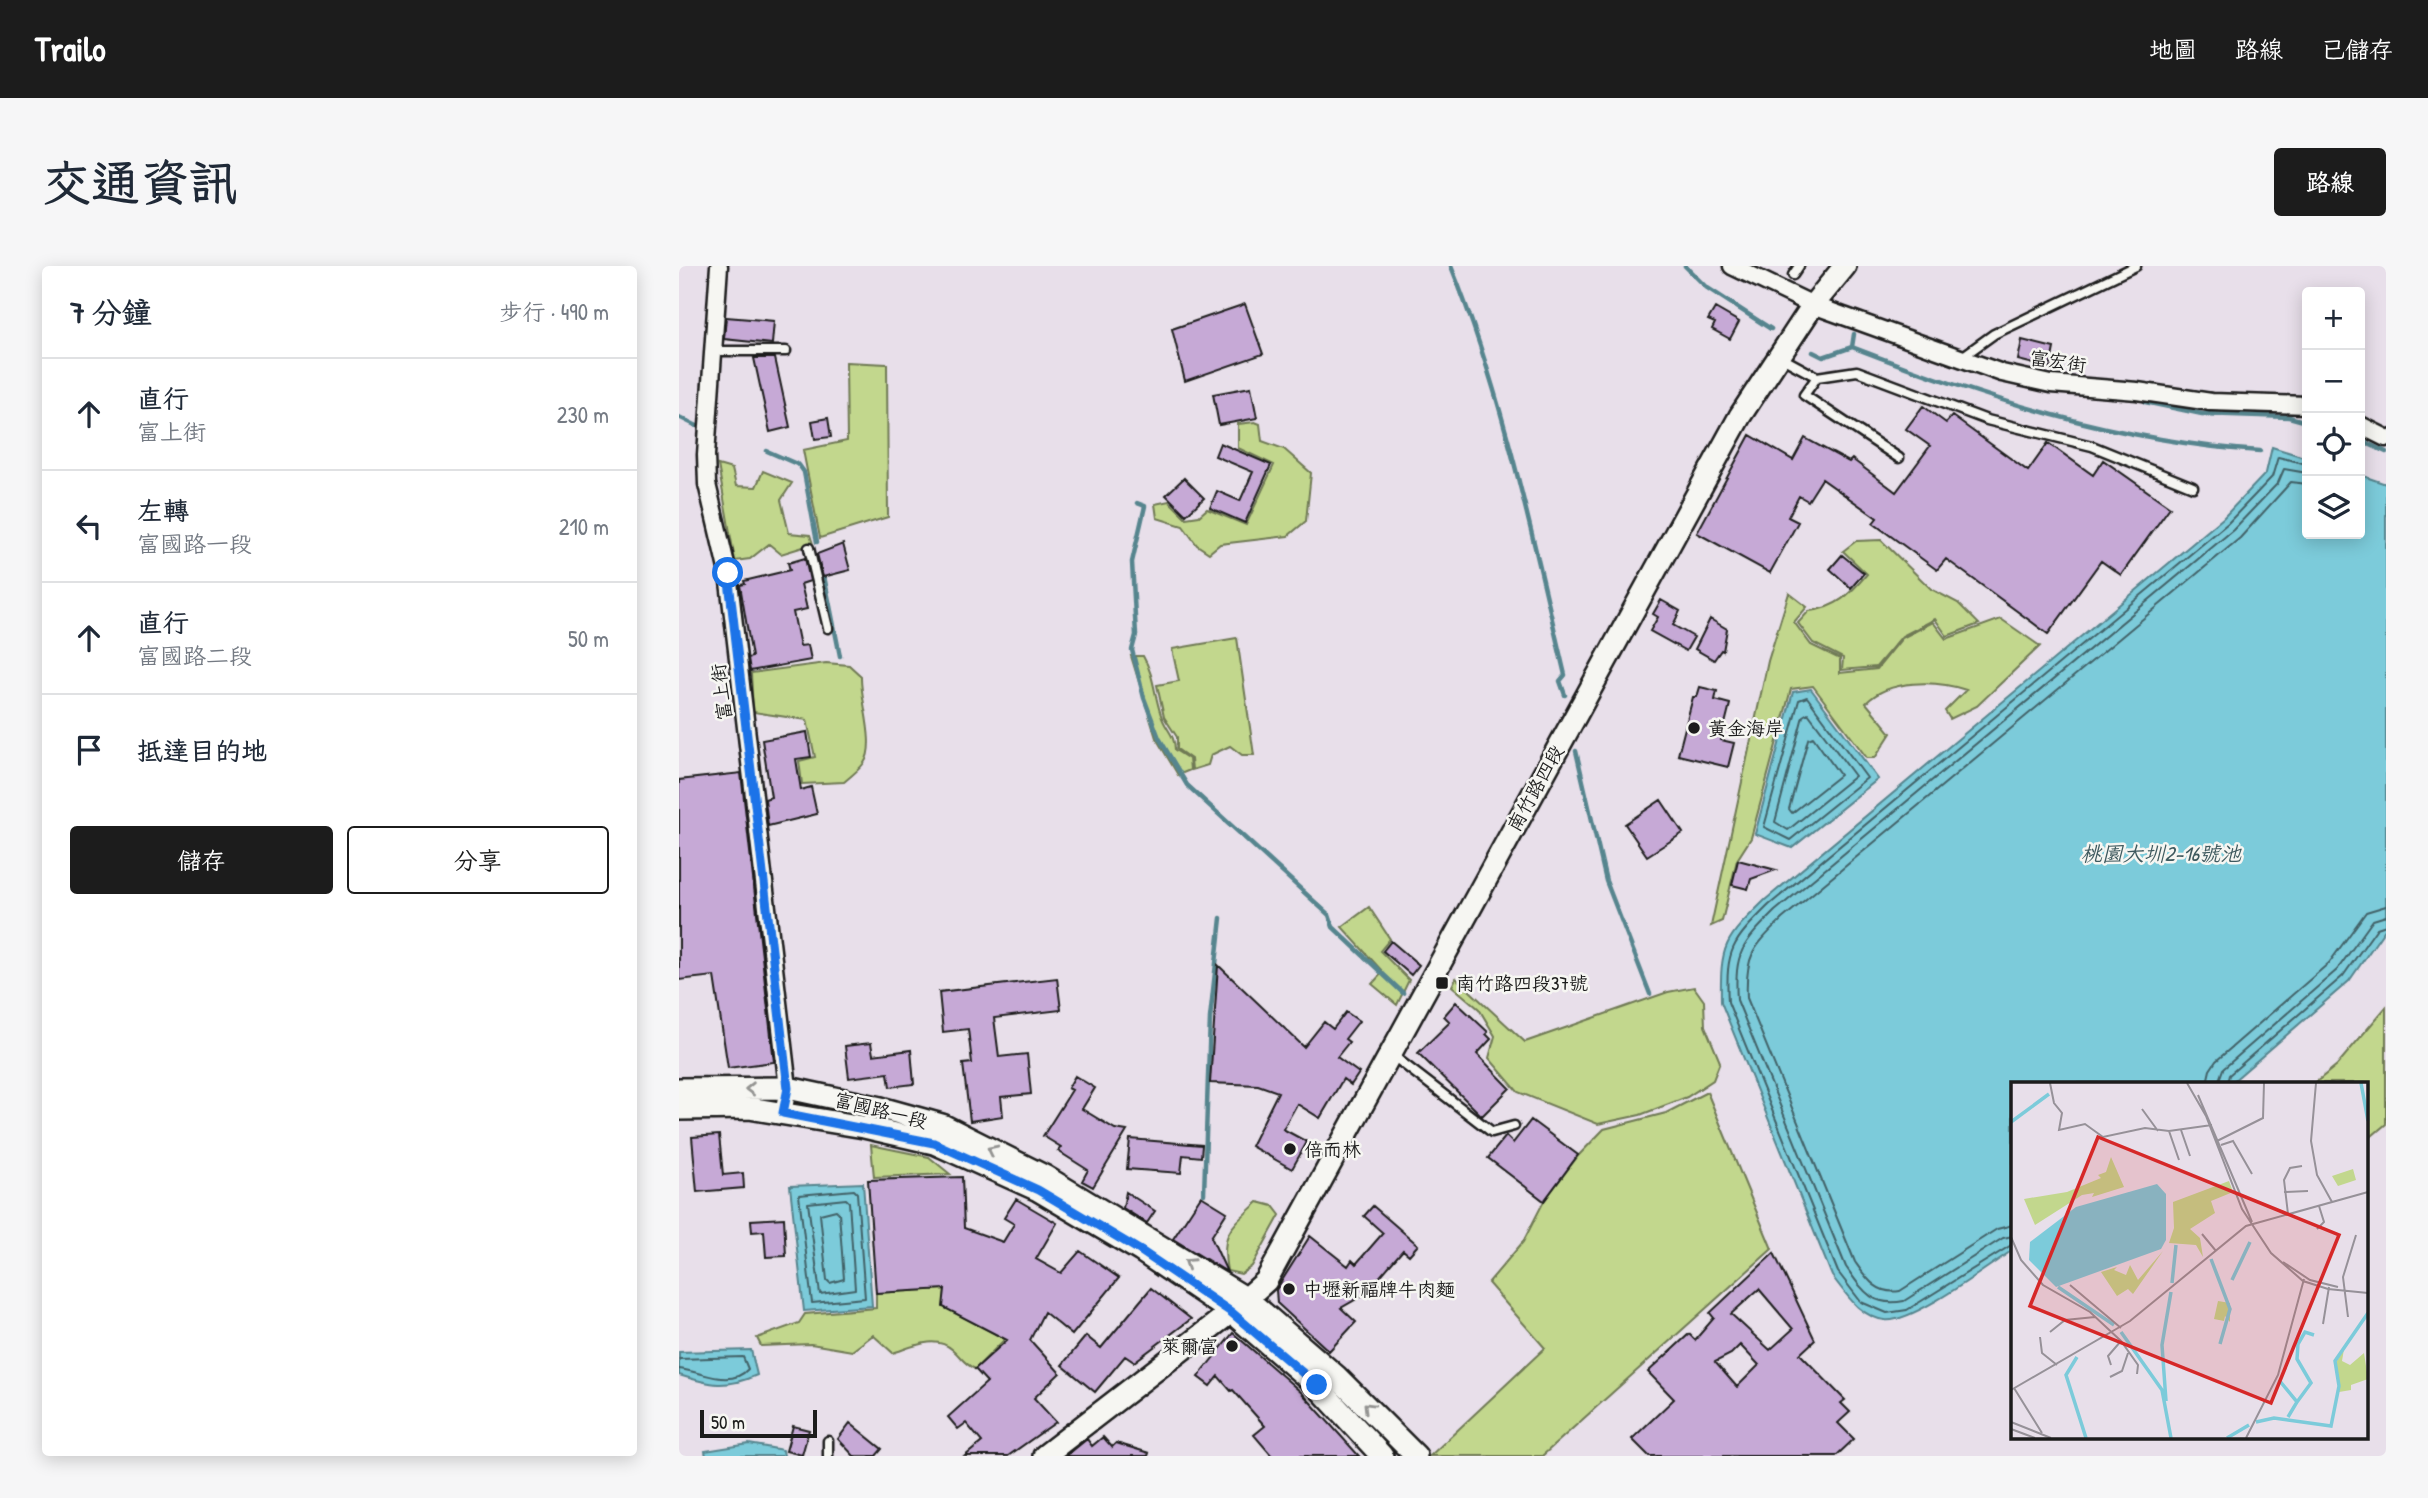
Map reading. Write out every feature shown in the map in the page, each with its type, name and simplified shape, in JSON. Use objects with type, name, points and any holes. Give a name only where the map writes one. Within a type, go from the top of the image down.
[{"type":"street","name":"富上街","points":[[719,266],[705,455],[707,484],[728,573],[788,1088],[783,1113]]},
{"type":"street","name":"南竹路四段","points":[[1045,1456],[1239,1306],[1266,1281],[1739,416],[1813,305],[1844,266]]},
{"type":"street","name":"富宏街","points":[[1743,268],[1813,305],[2002,373],[2051,384],[2137,391],[2211,402],[2302,405]]},
{"type":"street","points":[[2365,428],[2386,438]]},
{"type":"street","name":"富國路一段","points":[[679,1089],[788,1088],[942,1125],[1046,1177],[1239,1306]]},
{"type":"street","name":"富國路一段","points":[[679,1109],[750,1108],[864,1127],[946,1148],[1038,1190],[1239,1306]]},
{"type":"street","points":[[1239,1306],[1382,1456]]},
{"type":"street","points":[[1239,1306],[1336,1376],[1416,1456]]},
{"type":"lane","points":[[1793,275],[1799,266]]},
{"type":"lane","points":[[1960,359],[1994,334],[2136,266]]},
{"type":"lane","points":[[714,351],[786,351]]},
{"type":"lane","points":[[1779,357],[1817,377],[1857,371],[1987,421],[2092,446],[2193,487]]},
{"type":"lane","points":[[1817,377],[1804,395],[1899,458]]},
{"type":"lane","points":[[809,548],[828,628]]},
{"type":"lane","points":[[1389,1054],[1492,1132],[1514,1126]]},
{"type":"lane","points":[[828,1441],[828,1456]]},
{"type":"green space","points":[[846,362],[887,364],[888,517],[820,538],[803,450],[847,441]]},
{"type":"green space","points":[[1238,424],[1260,424],[1262,441],[1284,449],[1311,473],[1306,521],[1288,536],[1220,544],[1209,553],[1197,545],[1183,526],[1157,518],[1155,504],[1169,501],[1186,518],[1199,516],[1207,509],[1246,525],[1274,465],[1238,448]]},
{"type":"green space","points":[[718,465],[732,469],[736,486],[756,487],[763,471],[792,483],[781,500],[789,533],[810,535],[813,544],[781,554],[769,544],[750,559],[735,561]]},
{"type":"green space","points":[[1881,540],[1931,589],[1958,603],[1979,624],[1947,636],[1935,619],[1902,636],[1876,667],[1842,670],[1843,658],[1813,643],[1798,623],[1809,611],[1827,607],[1842,599],[1867,574],[1843,551],[1856,541]]},
{"type":"green space","points":[[1789,593],[1807,607],[1794,622],[1811,645],[1840,659],[1840,673],[1877,669],[1902,638],[1933,622],[1946,639],[2001,619],[2040,646],[1977,706],[1950,719],[1945,711],[1966,690],[1927,683],[1887,689],[1876,695],[1866,703],[1891,733],[1875,758],[1867,758],[1813,686],[1791,689],[1751,838],[1737,860],[1722,921],[1711,926],[1768,661]]},
{"type":"green space","points":[[1237,638],[1254,755],[1242,755],[1230,746],[1211,755],[1208,765],[1192,770],[1191,759],[1177,749],[1177,737],[1164,717],[1157,685],[1179,681],[1172,649]]},
{"type":"green space","points":[[1131,656],[1143,656],[1147,663],[1161,715],[1175,750],[1189,759],[1190,770],[1178,775],[1156,738]]},
{"type":"green space","points":[[826,663],[849,665],[861,676],[869,734],[868,755],[862,766],[844,782],[802,784],[799,761],[815,757],[807,720],[753,712],[751,673]]},
{"type":"green space","points":[[1369,907],[1390,939],[1380,951],[1409,980],[1397,1005],[1372,984],[1383,972],[1342,927]]},
{"type":"green space","points":[[1456,978],[1525,1042],[1668,992],[1694,987],[1704,1001],[1705,1026],[1720,1062],[1713,1080],[1687,1097],[1640,1115],[1598,1124],[1518,1092],[1489,1058],[1495,1036],[1479,1009],[1452,986]]},
{"type":"green space","points":[[2386,1007],[2386,1124],[2368,1139],[2368,1082],[2316,1082],[2337,1065]]},
{"type":"green space","points":[[1707,1092],[1772,1249],[1542,1456],[1430,1456],[1545,1348],[1488,1283],[1523,1242],[1544,1201],[1578,1156],[1604,1129],[1666,1113]]},
{"type":"green space","points":[[871,1145],[929,1157],[950,1174],[874,1177]]},
{"type":"green space","points":[[1258,1202],[1273,1206],[1280,1215],[1252,1266],[1241,1274],[1227,1271],[1225,1247],[1230,1231]]},
{"type":"green space","points":[[945,1289],[944,1307],[1005,1339],[975,1369],[953,1350],[939,1343],[923,1343],[893,1353],[873,1335],[852,1351],[811,1344],[761,1346],[757,1338],[799,1323],[805,1314],[876,1308],[876,1293]]},
{"type":"water","name":"桃園大圳2-16號池","points":[[2272,447],[2302,456],[2302,539],[2365,539],[2365,477],[2386,484],[2386,928],[2349,981],[2232,1082],[2011,1082],[2011,1251],[1913,1313],[1897,1319],[1876,1318],[1854,1304],[1832,1276],[1721,1002],[1722,967],[1727,944],[1765,900],[2223,518],[2266,473]]},
{"type":"water","points":[[1811,689],[1878,779],[1792,848],[1755,834],[1793,692]]},
{"type":"water","points":[[863,1183],[872,1306],[804,1311],[790,1186]]},
{"type":"water","points":[[751,1350],[757,1375],[746,1379],[718,1384],[679,1375],[679,1352]]},
{"type":"water","points":[[749,1444],[783,1450],[784,1456],[706,1456],[705,1451]]},
{"type":"building","points":[[1245,304],[1263,354],[1185,381],[1172,329]]},
{"type":"building","points":[[1715,308],[1739,322],[1730,339],[1712,329],[1715,323],[1708,320]]},
{"type":"building","points":[[726,317],[774,321],[772,344],[724,339]]},
{"type":"building","points":[[2022,340],[2054,348],[2050,368],[2018,360]]},
{"type":"building","points":[[754,358],[775,358],[790,427],[770,432]]},
{"type":"building","points":[[1251,387],[1257,418],[1219,425],[1213,394]]},
{"type":"building","points":[[1923,406],[1946,423],[1952,416],[2028,471],[2048,443],[2093,475],[2103,460],[2170,507],[2121,575],[2101,561],[2048,634],[1946,559],[1937,570],[1873,523],[1877,518],[1822,479],[1808,501],[1799,496],[1788,517],[1798,522],[1770,573],[1697,533],[1750,435],[1793,460],[1805,438],[1849,462],[1852,459],[1896,492],[1930,446],[1906,429]]},
{"type":"building","points":[[828,418],[831,437],[815,439],[812,421]]},
{"type":"building","points":[[1220,443],[1271,465],[1245,523],[1210,508],[1217,491],[1240,501],[1253,472],[1215,456]]},
{"type":"building","points":[[1184,478],[1204,498],[1186,515],[1166,495]]},
{"type":"building","points":[[843,544],[850,570],[823,577],[817,554]]},
{"type":"building","points":[[1842,555],[1864,573],[1851,588],[1830,569]]},
{"type":"building","points":[[805,558],[810,581],[801,584],[807,609],[793,612],[800,646],[808,645],[811,660],[750,671],[748,658],[752,657],[740,585],[745,584],[744,581],[790,570],[788,563]]},
{"type":"building","points":[[1661,600],[1680,611],[1673,625],[1694,637],[1686,651],[1650,631],[1658,617],[1653,614]]},
{"type":"building","points":[[1710,619],[1727,629],[1723,651],[1721,650],[1714,660],[1695,649]]},
{"type":"building","points":[[1700,687],[1717,691],[1715,700],[1730,704],[1721,740],[1734,743],[1728,767],[1678,755],[1693,697],[1697,697]]},
{"type":"building","points":[[807,732],[811,757],[796,759],[801,790],[811,787],[817,814],[768,826],[765,799],[771,797],[762,740]]},
{"type":"building","points":[[741,773],[774,1062],[728,1068],[714,976],[679,980],[679,780]]},
{"type":"building","points":[[1661,800],[1683,833],[1647,856],[1625,824]]},
{"type":"building","points":[[1738,860],[1776,870],[1751,879],[1748,889],[1732,885]]},
{"type":"building","points":[[1391,941],[1419,965],[1411,975],[1383,951]]},
{"type":"building","points":[[1218,965],[1304,1047],[1324,1022],[1333,1029],[1346,1012],[1359,1021],[1345,1039],[1349,1042],[1337,1057],[1359,1073],[1351,1085],[1343,1079],[1320,1118],[1297,1104],[1283,1129],[1307,1142],[1292,1169],[1251,1146],[1278,1092],[1258,1085],[1210,1083]]},
{"type":"building","points":[[1057,978],[1061,1010],[994,1018],[999,1057],[1027,1054],[1031,1094],[1001,1097],[1003,1116],[970,1121],[963,1064],[972,1063],[968,1029],[943,1032],[939,992]]},
{"type":"building","points":[[1456,1002],[1488,1032],[1486,1034],[1491,1039],[1477,1054],[1510,1088],[1482,1116],[1418,1053],[1450,1022],[1444,1016]]},
{"type":"building","points":[[871,1043],[873,1055],[911,1050],[914,1084],[890,1087],[888,1073],[849,1078],[845,1046]]},
{"type":"building","points":[[1075,1076],[1095,1088],[1082,1109],[1115,1129],[1127,1131],[1093,1187],[1082,1181],[1088,1170],[1058,1151],[1061,1147],[1043,1136],[1072,1090],[1068,1088]]},
{"type":"building","points":[[1531,1120],[1578,1155],[1544,1201],[1488,1158],[1506,1136],[1513,1143]]},
{"type":"building","points":[[719,1135],[723,1175],[743,1173],[744,1188],[697,1192],[692,1137]]},
{"type":"building","points":[[1130,1139],[1202,1145],[1201,1157],[1183,1155],[1181,1173],[1127,1169]]},
{"type":"building","points":[[962,1177],[964,1228],[1003,1242],[1014,1224],[1004,1218],[1016,1199],[1057,1223],[1036,1259],[1061,1273],[1080,1251],[1119,1278],[1072,1335],[1044,1312],[1030,1340],[1060,1373],[1034,1398],[1056,1422],[1008,1456],[965,1456],[982,1442],[966,1423],[958,1429],[948,1417],[987,1382],[975,1369],[1007,1340],[943,1307],[945,1289],[876,1293],[868,1180]]},
{"type":"building","points":[[1126,1192],[1155,1211],[1147,1223],[1123,1208]]},
{"type":"building","points":[[1201,1196],[1227,1212],[1211,1237],[1227,1272],[1173,1239]]},
{"type":"building","points":[[1373,1206],[1418,1245],[1409,1255],[1403,1250],[1376,1281],[1381,1285],[1341,1308],[1356,1322],[1329,1351],[1277,1303],[1276,1290],[1310,1236],[1348,1266],[1352,1260],[1356,1264],[1383,1233],[1364,1216]]},
{"type":"building","points":[[784,1218],[786,1256],[766,1257],[764,1231],[752,1232],[751,1220]]},
{"type":"building","points":[[1774,1253],[1815,1340],[1800,1354],[1845,1400],[1841,1403],[1850,1412],[1838,1423],[1854,1439],[1836,1456],[1649,1456],[1632,1439],[1674,1399],[1648,1372],[1689,1334],[1695,1340],[1714,1318],[1710,1313]],"holes":[[[1759,1289],[1793,1329],[1770,1350],[1731,1314]],[[1740,1345],[1759,1365],[1737,1387],[1715,1362],[1731,1354]]]},
{"type":"building","points":[[1151,1288],[1191,1319],[1134,1362],[1125,1356],[1095,1392],[1062,1365],[1086,1336],[1101,1348]]},
{"type":"building","points":[[1233,1333],[1302,1393],[1359,1456],[1272,1456],[1254,1435],[1265,1426],[1233,1390],[1218,1376],[1210,1386],[1198,1377]]},
{"type":"building","points":[[850,1423],[882,1449],[876,1456],[854,1456],[838,1439]]},
{"type":"building","points":[[793,1426],[809,1430],[802,1455],[786,1451]]},
{"type":"building","points":[[1103,1437],[1112,1447],[1116,1443],[1149,1453],[1148,1456],[1066,1456],[1087,1439],[1092,1446]]},
{"type":"waterway","points":[[1451,266],[1487,366],[1502,417],[1565,675],[1560,681],[1565,695]]},
{"type":"waterway","points":[[1685,266],[1706,287],[1771,329]]},
{"type":"waterway","points":[[1852,347],[1854,334]]},
{"type":"waterway","points":[[1813,352],[1823,357],[1852,347],[1951,384],[2052,415],[2155,438],[2260,451]]},
{"type":"waterway","points":[[2145,402],[2202,414],[2289,417],[2302,421]]},
{"type":"waterway","points":[[679,417],[697,426]]},
{"type":"waterway","points":[[2365,442],[2386,452]]},
{"type":"waterway","points":[[767,451],[799,465],[804,472],[817,542]]},
{"type":"waterway","points":[[1137,503],[1145,506],[1132,562],[1136,635],[1132,650],[1144,698],[1159,738],[1187,785],[1329,915],[1333,927],[1403,993]]},
{"type":"waterway","points":[[823,571],[840,656]]},
{"type":"waterway","points":[[1576,751],[1606,881],[1650,994]]},
{"type":"waterway","points":[[1204,1194],[1210,1018],[1221,918]]},
{"type":"place","name":"黃金海岸","points":[[1694,728]]},
{"type":"place","name":"南竹路四段37號","points":[[1442,983]]},
{"type":"place","name":"倍而林","points":[[1290,1149]]},
{"type":"place","name":"中壢新福牌牛肉麵","points":[[1289,1289]]},
{"type":"place","name":"萊爾富","points":[[1232,1346]]},
{"type":"route","points":[[728,573],[788,1088],[783,1113],[934,1143],[1038,1190],[1141,1251],[1231,1312],[1317,1385]]}]
